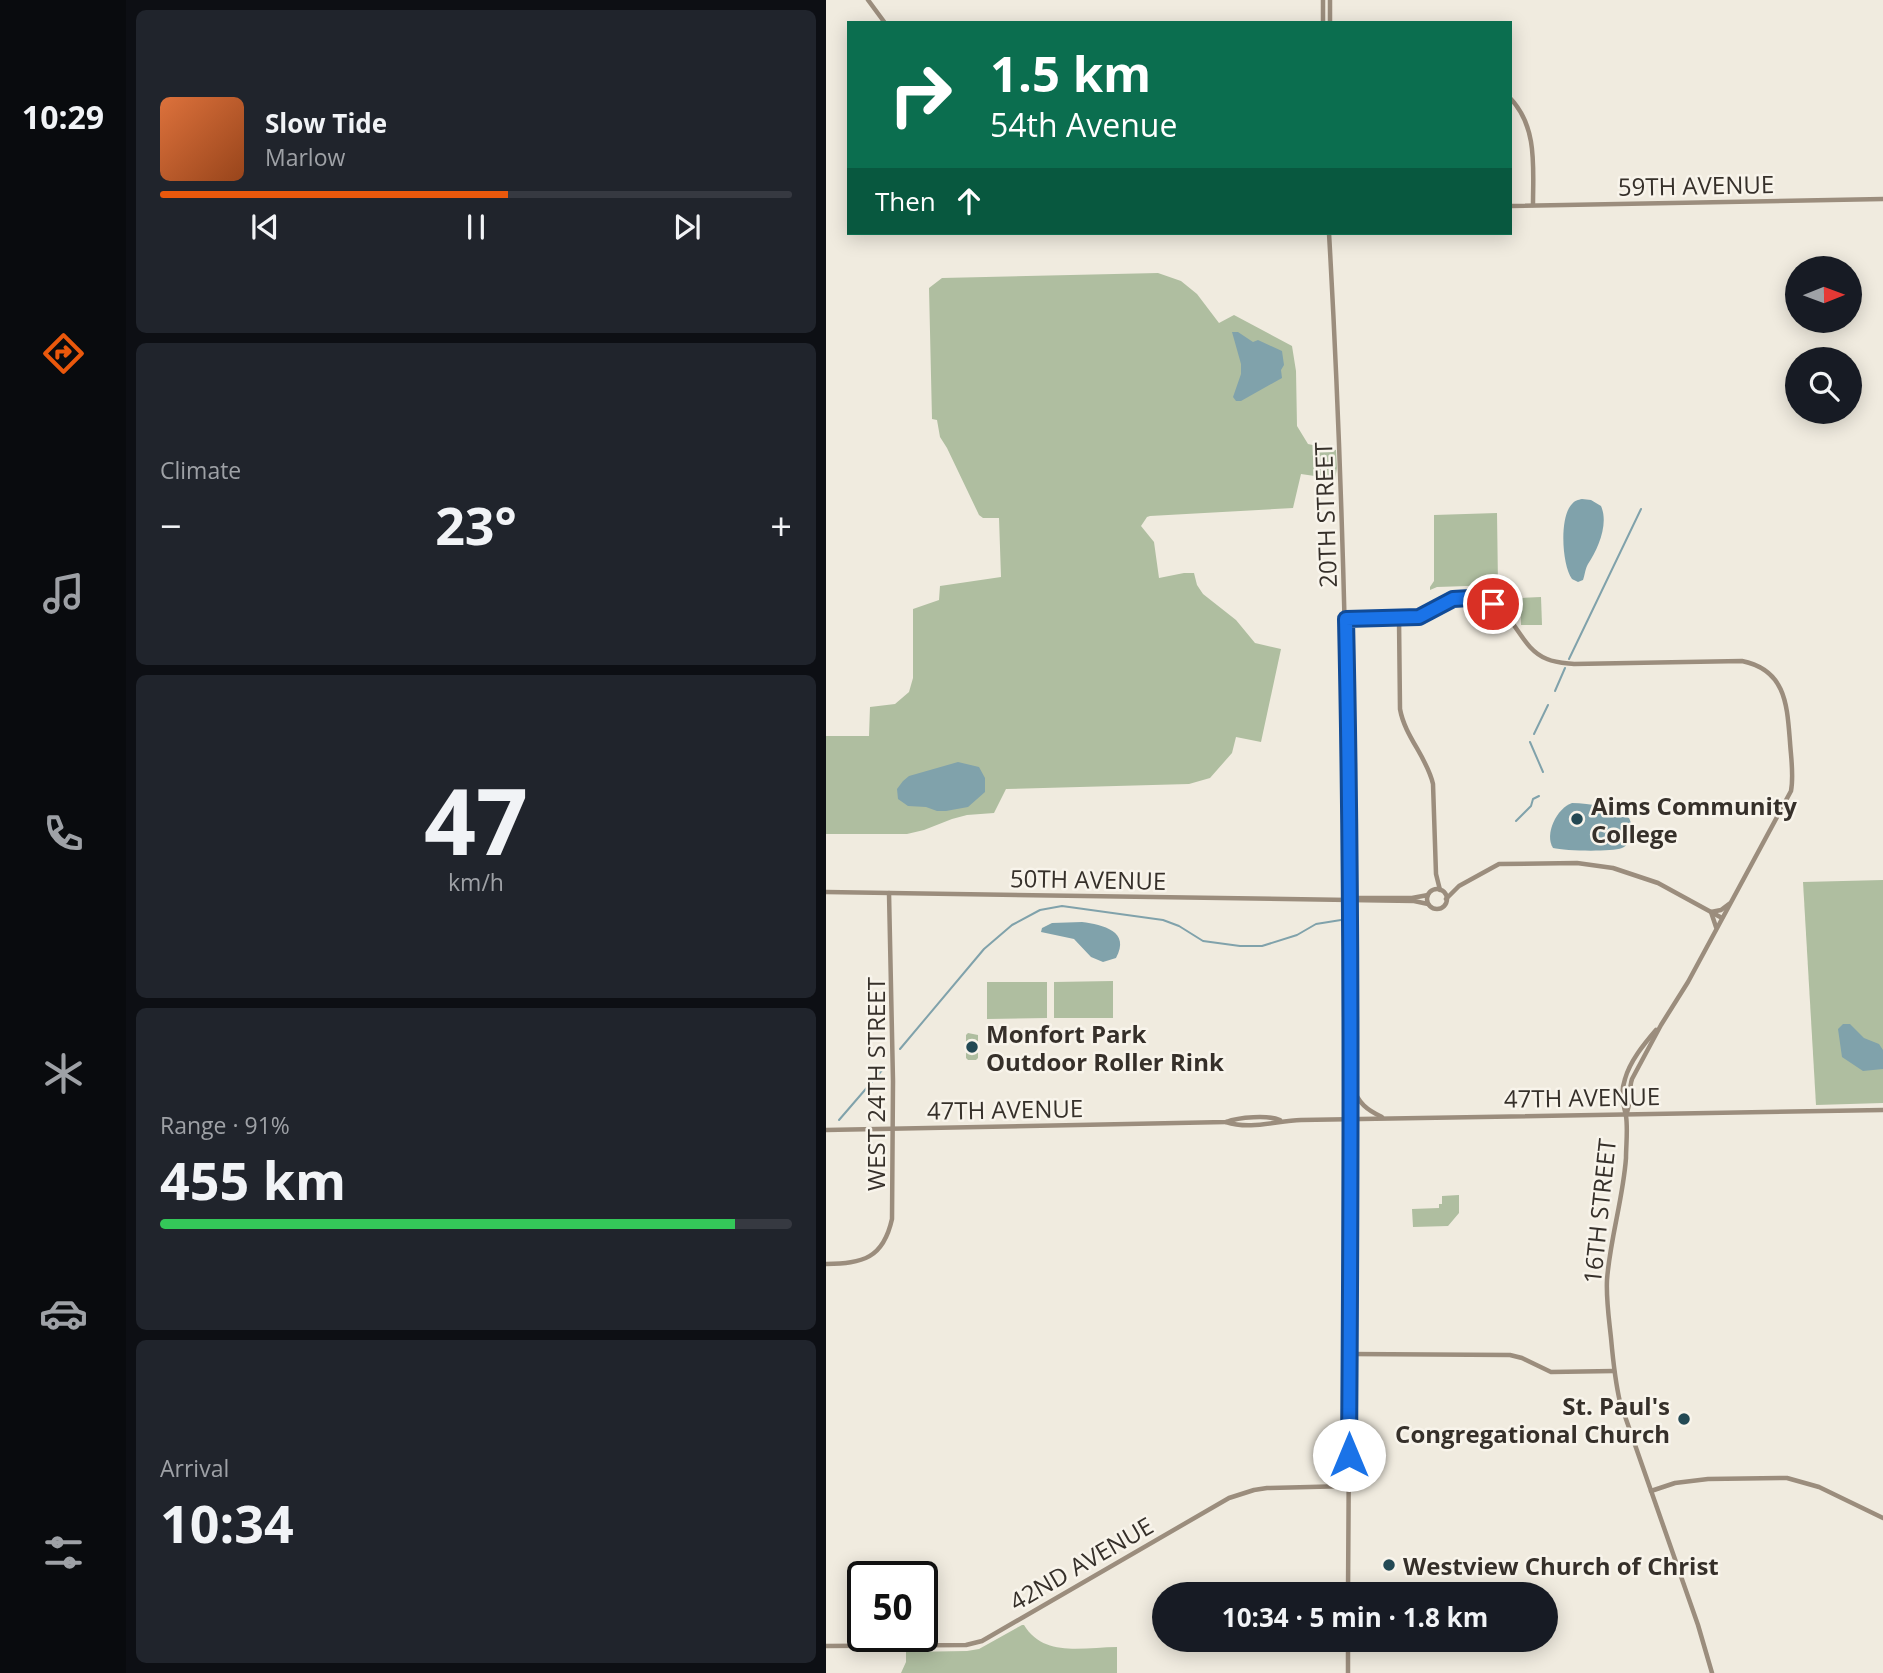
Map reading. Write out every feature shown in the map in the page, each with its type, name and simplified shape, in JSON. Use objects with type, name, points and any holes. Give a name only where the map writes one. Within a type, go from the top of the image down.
[{"type":"street","points":[[868,0],[884,21]]},
{"type":"street","points":[[1323,0],[1323,21]]},
{"type":"street","points":[[1330,0],[1330,21]]},
{"type":"street","points":[[1512,99],[1529,127],[1532,139],[1533,205]]},
{"type":"street","name":"59TH AVENUE","points":[[1512,206],[1883,199]]},
{"type":"street","name":"20TH STREET","points":[[1329,235],[1346,619],[1350,900],[1348,1582]]},
{"type":"street","name":"16TH STREET","points":[[1346,619],[1419,617],[1453,599],[1470,598],[1489,602],[1497,607],[1512,620],[1522,638],[1533,650],[1558,663],[1742,661],[1768,672],[1778,682],[1785,701],[1792,773],[1788,798],[1688,982],[1625,1076],[1622,1098],[1622,1108],[1626,1114],[1625,1169],[1607,1278],[1614,1371],[1620,1402],[1702,1637],[1712,1673]]},
{"type":"street","points":[[1399,619],[1400,709],[1404,723],[1428,767],[1432,780],[1436,874],[1446,899]]},
{"type":"street","points":[[1429,893],[1459,886],[1499,864],[1577,863],[1613,868],[1647,878],[1722,918]]},
{"type":"street","points":[[1436,874],[1429,893],[1429,904],[1434,908],[1444,906],[1446,899],[1459,886]]},
{"type":"street","name":"50TH AVENUE","points":[[826,892],[1414,901],[1429,904]]},
{"type":"street","name":"50TH AVENUE","points":[[1350,900],[1417,898],[1429,893]]},
{"type":"street","name":"WEST 24TH STREET","points":[[826,1264],[861,1261],[876,1251],[890,1231],[893,1208],[893,1129],[889,894]]},
{"type":"street","points":[[1711,912],[1730,904]]},
{"type":"street","points":[[1711,912],[1716,930]]},
{"type":"street","points":[[1351,1081],[1362,1105],[1386,1119]]},
{"type":"street","name":"47TH AVENUE","points":[[826,1130],[1226,1122],[1234,1118],[1274,1117],[1281,1121],[1883,1110]]},
{"type":"street","points":[[1349,1354],[1510,1355],[1551,1372],[1614,1371]]},
{"type":"street","points":[[1651,1491],[1675,1483],[1706,1479],[1787,1478],[1819,1487],[1883,1518]]},
{"type":"street","name":"42ND AVENUE","points":[[826,1646],[966,1645],[982,1641],[1229,1498],[1267,1488],[1349,1486]]},
{"type":"street","points":[[1348,1652],[1348,1673]]},
{"type":"green space","points":[[1158,273],[1181,281],[1197,294],[1219,323],[1234,315],[1292,346],[1296,371],[1297,426],[1308,444],[1336,450],[1335,479],[1301,474],[1293,508],[1150,516],[1141,526],[1154,542],[1159,578],[1194,573],[1203,594],[1236,620],[1255,643],[1281,649],[1261,742],[1236,737],[1232,753],[1210,778],[1189,784],[1006,789],[994,813],[967,815],[907,834],[826,834],[826,736],[869,736],[870,707],[895,704],[909,692],[913,678],[913,609],[939,600],[940,586],[1001,577],[999,518],[983,518],[979,515],[940,437],[937,420],[932,419],[929,288],[942,278]]},
{"type":"green space","points":[[1497,513],[1498,585],[1437,587],[1430,590],[1434,581],[1434,515]]},
{"type":"green space","points":[[1541,597],[1542,625],[1521,625],[1520,598]]},
{"type":"green space","points":[[1883,880],[1883,1103],[1816,1105],[1803,882]]},
{"type":"green space","points":[[1113,981],[1113,1018],[1054,1018],[1054,982]]},
{"type":"green space","points":[[987,982],[1047,982],[1047,1018],[987,1019]]},
{"type":"green space","name":"Monfort Park Outdoor Roller Rink","points":[[968,1033],[978,1035],[976,1060],[966,1058]]},
{"type":"green space","points":[[1459,1195],[1459,1213],[1448,1226],[1413,1227],[1412,1209],[1439,1208],[1442,1196]]},
{"type":"green space","points":[[1024,1625],[1042,1642],[1054,1646],[1078,1649],[1117,1647],[1117,1673],[901,1673],[906,1662],[906,1652],[979,1649]]},
{"type":"water","points":[[1232,332],[1238,332],[1253,342],[1258,340],[1282,351],[1284,365],[1281,370],[1282,378],[1241,401],[1236,401],[1233,397],[1241,374],[1241,364]]},
{"type":"water","points":[[1591,500],[1601,506],[1604,521],[1599,544],[1583,580],[1578,582],[1572,579],[1569,572],[1563,541],[1568,510],[1574,502]]},
{"type":"water","points":[[958,762],[979,767],[985,778],[985,792],[968,807],[937,811],[908,806],[898,799],[897,789],[909,776]]},
{"type":"water","points":[[1572,803],[1602,807],[1629,818],[1632,831],[1626,846],[1608,850],[1553,848],[1551,829],[1561,810]]},
{"type":"water","points":[[1082,922],[1106,928],[1117,936],[1120,949],[1116,958],[1103,962],[1091,957],[1074,939],[1041,932],[1042,928],[1052,923]]},
{"type":"water","points":[[1843,1024],[1850,1024],[1864,1038],[1879,1044],[1883,1050],[1883,1069],[1863,1071],[1842,1057],[1838,1029]]},
{"type":"waterway","points":[[1569,659],[1641,509]]},
{"type":"waterway","points":[[1555,691],[1565,668]]},
{"type":"waterway","points":[[1534,734],[1548,705]]},
{"type":"waterway","points":[[1530,742],[1543,772]]},
{"type":"waterway","points":[[1516,821],[1531,806],[1533,799],[1539,796]]},
{"type":"waterway","points":[[900,1049],[984,949],[1012,925],[1040,910],[1062,906],[1163,920],[1179,926],[1203,941],[1240,946],[1262,946],[1297,935],[1316,924],[1341,920]]},
{"type":"waterway","points":[[839,1120],[883,1069]]},
{"type":"place","name":"Aims Community College","points":[[1577,819]]},
{"type":"place","name":"Monfort Park Outdoor Roller Rink","points":[[972,1047]]},
{"type":"place","name":"St. Paul's Congregational Church","points":[[1684,1419]]},
{"type":"place","name":"Westview Church of Christ","points":[[1389,1565]]},
{"type":"route","points":[[1349,1455],[1351,1119],[1346,619],[1419,617],[1453,599],[1480,599],[1493,604]]}]
